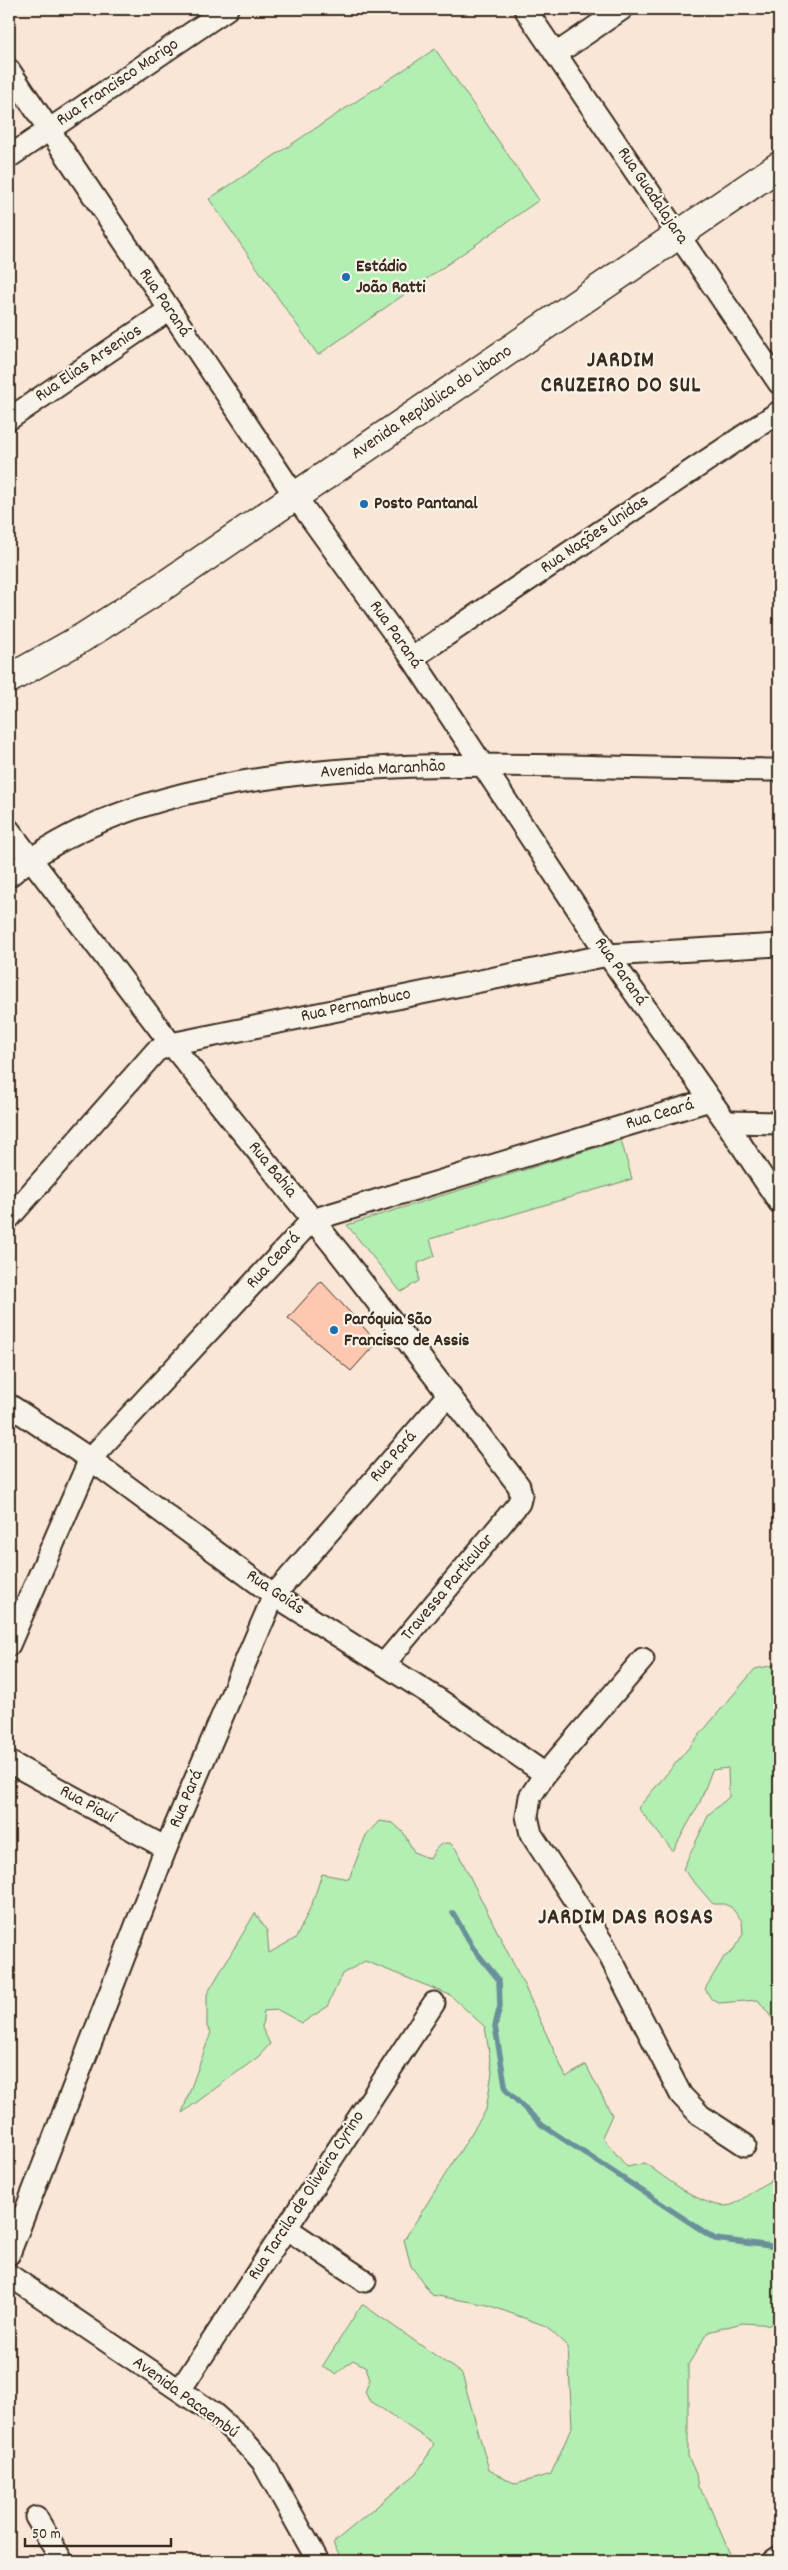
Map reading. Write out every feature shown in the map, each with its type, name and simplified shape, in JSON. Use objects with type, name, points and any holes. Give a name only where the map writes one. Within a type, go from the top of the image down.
[{"type":"main road","name":"Avenida República do Libano","points":[[9,679],[82,638],[165,585],[779,166]]},
{"type":"main road","name":"Avenida República do Libano","points":[[9,693],[82,638]]},
{"type":"street","name":"Rua Francisco Marigo","points":[[9,157],[227,9]]},
{"type":"street","name":"Rua Guadalajara","points":[[525,9],[779,383]]},
{"type":"street","points":[[556,54],[622,9]]},
{"type":"street","name":"Rua Paraná","points":[[9,70],[295,496],[412,658],[608,955],[726,1122],[779,1202]]},
{"type":"street","name":"Rua Elias Arsenios","points":[[9,419],[169,310]]},
{"type":"street","name":"Rua Nações Unidas","points":[[412,658],[779,412]]},
{"type":"street","name":"Avenida Maranhão","points":[[9,876],[30,859],[83,830],[140,807],[227,784],[356,770],[484,765],[779,770]]},
{"type":"street","name":"Rua Bahia","points":[[9,830],[172,1044],[449,1394],[519,1486],[521,1495],[519,1503],[512,1511]]},
{"type":"street","name":"Rua Pernambuco","points":[[9,1218],[156,1051],[172,1044],[608,955],[779,945]]},
{"type":"street","name":"Rua Ceará","points":[[9,1645],[90,1460],[312,1220],[710,1100]]},
{"type":"street","points":[[726,1122],[779,1124]]},
{"type":"street","name":"Rua Pará","points":[[9,2254],[166,1848],[274,1595],[449,1394]]},
{"type":"street","name":"Rua Goiás","points":[[9,1406],[90,1460],[274,1595],[438,1699],[545,1774]]},
{"type":"street","name":"Travessa Particular","points":[[384,1664],[512,1511]]},
{"type":"street","points":[[643,1659],[545,1774],[530,1796],[527,1816],[531,1834],[604,1945],[681,2095],[702,2116],[745,2145]]},
{"type":"street","name":"Rua Piauí","points":[[9,1762],[166,1848]]},
{"type":"street","name":"Rua Tarcila de Oliveira Cyrino","points":[[180,2390],[434,2003]]},
{"type":"street","points":[[286,2228],[365,2281]]},
{"type":"street","name":"Avenida Pacaembú","points":[[9,2275],[180,2390],[213,2414],[243,2440],[262,2462],[318,2561]]},
{"type":"street","points":[[36,2516],[62,2561]]},
{"type":"street","points":[[773,2561],[779,2557]]},
{"type":"green space","name":"Estádio João Ratti","points":[[435,49],[539,200],[318,355],[209,199]]},
{"type":"green space","points":[[621,1140],[632,1179],[430,1239],[435,1256],[418,1263],[419,1281],[401,1292],[347,1225]]},
{"type":"green space","points":[[779,1664],[779,2027],[758,2000],[719,2003],[712,2000],[705,1989],[724,1957],[732,1952],[743,1934],[742,1921],[731,1907],[724,1904],[713,1904],[683,1869],[709,1814],[729,1797],[728,1768],[712,1770],[700,1802],[673,1851],[638,1808],[755,1669]]},
{"type":"green space","points":[[379,1821],[393,1823],[403,1832],[414,1852],[430,1859],[437,1847],[443,1844],[450,1843],[456,1849],[523,1983],[566,2077],[586,2065],[612,2115],[602,2137],[627,2167],[645,2163],[676,2185],[702,2200],[726,2206],[736,2203],[761,2186],[779,2178],[779,2325],[742,2323],[708,2332],[688,2365],[688,2456],[696,2474],[698,2487],[706,2498],[733,2561],[343,2561],[333,2543],[417,2473],[434,2444],[369,2400],[365,2392],[370,2379],[366,2367],[353,2360],[336,2374],[322,2367],[362,2304],[462,2374],[489,2470],[516,2484],[551,2474],[572,2426],[568,2347],[546,2326],[488,2305],[432,2295],[411,2266],[404,2240],[486,2110],[492,2072],[485,2027],[450,1995],[365,1961],[342,1974],[327,2007],[302,2023],[278,2010],[264,2011],[262,2028],[270,2044],[258,2057],[182,2113],[211,2032],[207,2027],[207,1994],[255,1913],[267,1931],[269,1953],[296,1938],[312,1904],[322,1874],[349,1879],[366,1835]]},
{"type":"building","name":"Paróquia São Francisco de Assis","points":[[321,1281],[377,1342],[351,1371],[288,1318]]},
{"type":"waterway","points":[[453,1913],[473,1948],[499,1980],[500,2006],[495,2026],[506,2090],[542,2125],[715,2239],[779,2247]]},
{"type":"place","name":"Estádio João Ratti","points":[[346,277]]},
{"type":"place","name":"Posto Pantanal","points":[[364,504]]},
{"type":"place","name":"Paróquia São Francisco de Assis","points":[[334,1330]]},
{"type":"district","name":"JARDIM CRUZEIRO DO SUL","points":[[621,374]]},
{"type":"district","name":"JARDIM DAS ROSAS","points":[[626,1918]]}]
